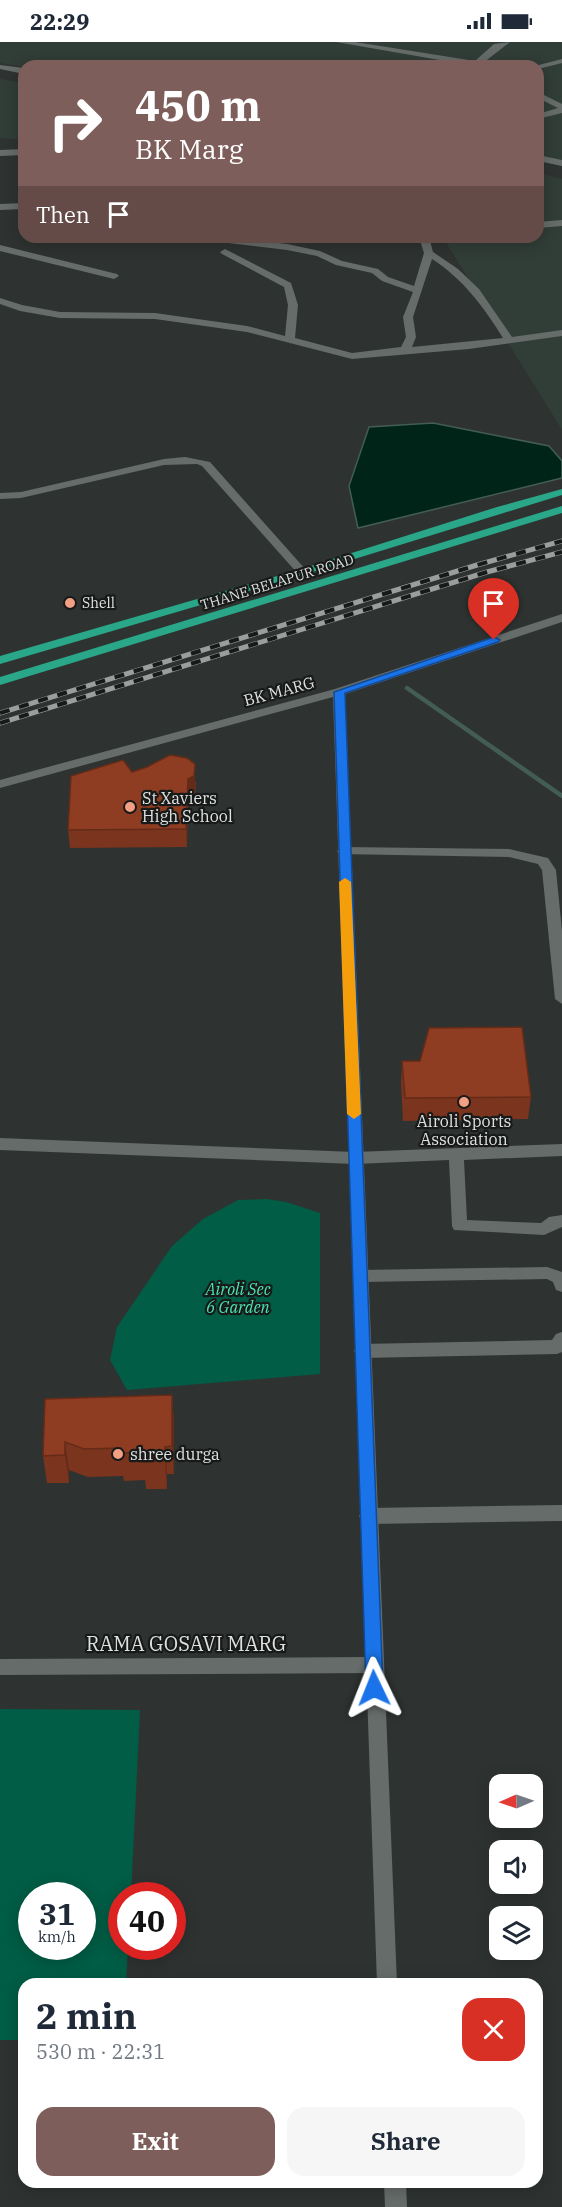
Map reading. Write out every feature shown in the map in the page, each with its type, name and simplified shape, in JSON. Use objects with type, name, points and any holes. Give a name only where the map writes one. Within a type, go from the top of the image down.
[{"type":"main road","name":"THANE BELAPUR ROAD","points":[[0,660],[302,572],[501,508],[562,492]]},
{"type":"main road","name":"THANE BELAPUR ROAD","points":[[0,681],[562,510]]},
{"type":"street","points":[[340,42],[454,60]]},
{"type":"street","points":[[398,52],[408,42]]},
{"type":"street","points":[[481,60],[497,46],[506,42]]},
{"type":"street","points":[[420,60],[423,56]]},
{"type":"street","points":[[544,66],[562,61]]},
{"type":"street","points":[[0,67],[18,70]]},
{"type":"street","points":[[0,72],[18,75]]},
{"type":"street","points":[[544,98],[562,109]]},
{"type":"street","points":[[544,115],[562,109]]},
{"type":"street","points":[[0,153],[18,152]]},
{"type":"street","points":[[544,159],[562,163]]},
{"type":"street","points":[[544,165],[562,168]]},
{"type":"street","points":[[0,207],[18,206]]},
{"type":"street","points":[[544,224],[562,223]]},
{"type":"street","points":[[254,243],[320,254],[339,263],[375,271],[385,279],[418,291]]},
{"type":"street","points":[[405,350],[411,337],[408,317],[429,253],[426,243]]},
{"type":"street","points":[[0,248],[114,276]]},
{"type":"street","points":[[225,252],[244,264],[288,285],[294,302],[290,338]]},
{"type":"street","points":[[429,253],[465,278],[490,307],[510,341]]},
{"type":"street","points":[[0,301],[20,308],[60,315],[155,316],[247,329],[290,338],[352,356],[510,341],[562,333]]},
{"type":"street","points":[[0,496],[21,495],[164,462],[183,459],[197,460],[206,464],[302,572]]},
{"type":"street","name":"BK MARG","points":[[0,784],[339,692],[562,618]]},
{"type":"street","points":[[339,692],[373,1665],[387,1978]]},
{"type":"street","points":[[344,851],[509,853],[543,861],[549,870],[562,999]]},
{"type":"street","points":[[0,1144],[355,1158],[456,1156],[562,1150]]},
{"type":"street","points":[[456,1156],[460,1226],[544,1229],[555,1221],[562,1221]]},
{"type":"street","points":[[360,1276],[547,1273],[556,1275],[562,1281],[562,1286]]},
{"type":"street","points":[[362,1351],[557,1347],[562,1339]]},
{"type":"street","points":[[368,1516],[562,1513]]},
{"type":"street","name":"RAMA GOSAVI MARG","points":[[0,1667],[373,1665]]},
{"type":"street","points":[[395,2188],[396,2207]]},
{"type":"shaded area","points":[[0,42],[562,42],[562,160],[544,157],[544,60],[18,60],[18,66],[0,63]]},
{"type":"shaded area","points":[[0,79],[18,82],[18,140],[0,138]]},
{"type":"shaded area","points":[[544,174],[562,179],[562,430],[446,243],[544,243]]},
{"type":"shaded area","points":[[433,423],[549,446],[562,461],[562,478],[358,528],[349,486],[369,427]]},
{"type":"green space","name":"Airoli Sec 6 Garden","points":[[267,1199],[286,1202],[320,1213],[320,1374],[127,1390],[110,1360],[117,1327],[172,1246],[203,1219],[238,1200]]},
{"type":"green space","points":[[0,1709],[140,1710],[132,1882],[108,1882],[108,1960],[127,1960],[126,1978],[18,1978],[18,2040],[0,2040]]},
{"type":"building","name":"St Xaviers High School","points":[[170,755],[187,758],[195,764],[194,776],[188,779],[186,829],[68,830],[71,776],[123,760],[132,772]]},
{"type":"building","name":"Airoli Sports Association","points":[[522,1027],[531,1097],[405,1098],[402,1061],[420,1061],[429,1028]]},
{"type":"building","points":[[172,1395],[172,1446],[165,1447],[165,1461],[144,1462],[144,1452],[121,1453],[121,1448],[84,1449],[65,1442],[65,1455],[43,1456],[45,1399]]},
{"type":"waterway","points":[[407,688],[562,796]]},
{"type":"railway","points":[[0,713],[477,565],[562,541]]},
{"type":"railway","points":[[0,723],[487,572],[562,552]]},
{"type":"slow traffic","points":[[345,882],[354,1114]]},
{"type":"place","name":"Shell","points":[[70,603]]},
{"type":"place","name":"St Xaviers High School","points":[[130,807]]},
{"type":"place","name":"Airoli Sports Association","points":[[464,1102]]},
{"type":"place","name":"shree durga","points":[[118,1454]]},
{"type":"route","points":[[374,1688],[339,692],[494,640]]}]
